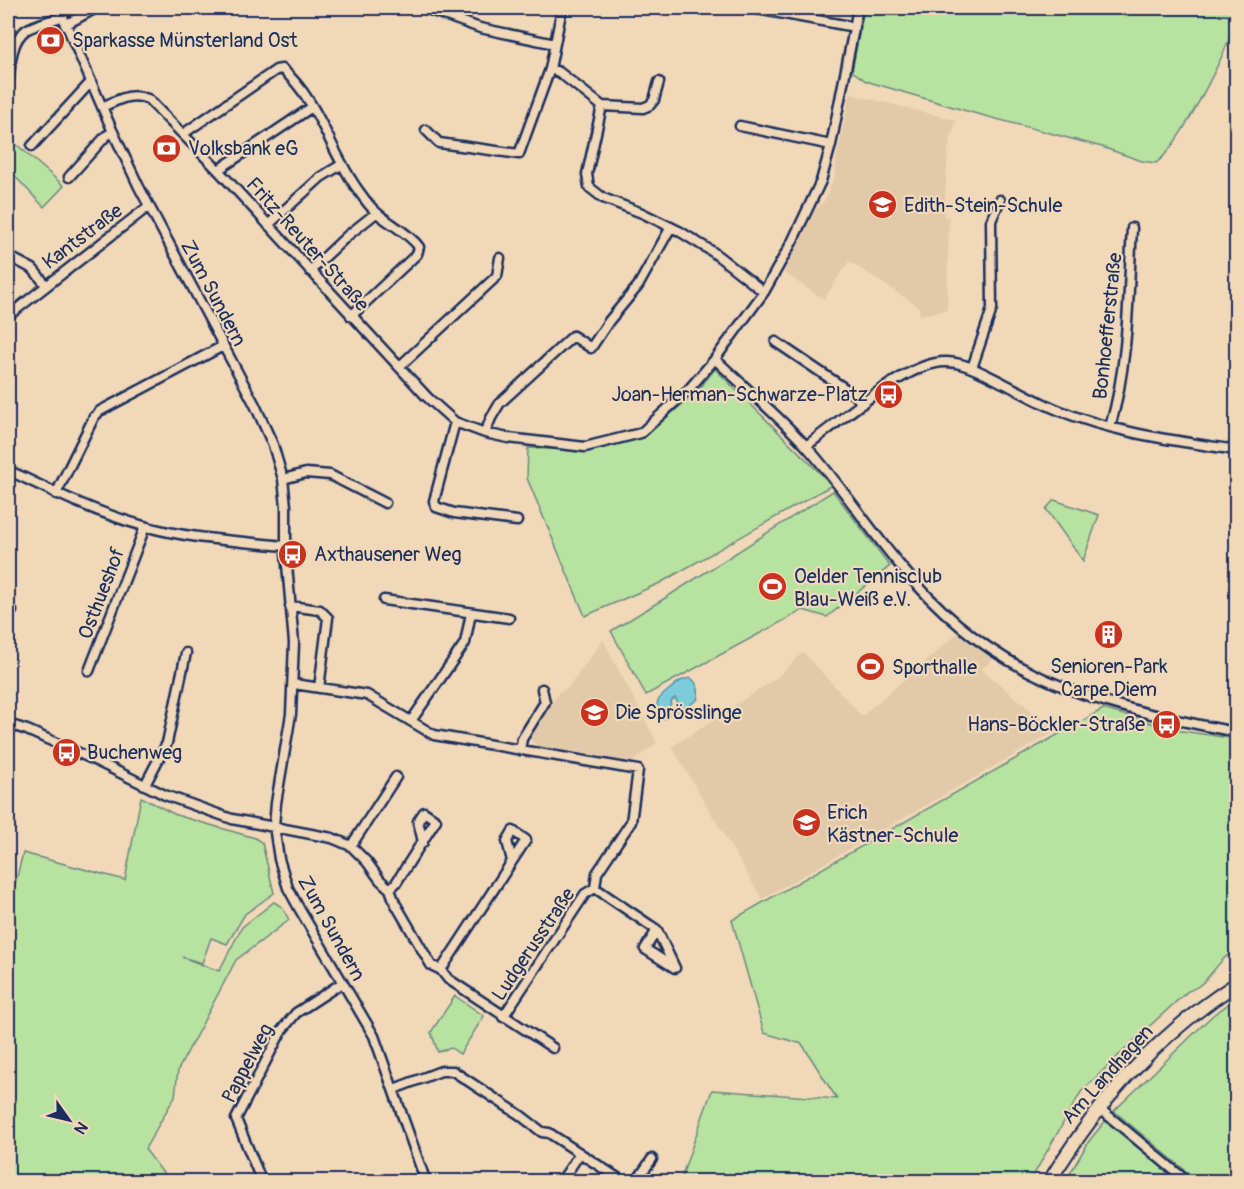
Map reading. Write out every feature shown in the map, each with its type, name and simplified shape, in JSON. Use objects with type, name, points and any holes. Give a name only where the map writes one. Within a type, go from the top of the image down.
[{"type":"street","name":"Zum Sundern","points":[[58,8],[113,132],[149,206],[255,405],[273,445],[283,479],[286,506],[285,546],[294,643],[291,714],[274,826],[279,859],[288,888],[374,1036],[426,1182]]},
{"type":"street","points":[[8,92],[15,44],[19,36],[27,30],[63,21],[96,8]]},
{"type":"street","points":[[424,8],[480,28],[555,44]]},
{"type":"street","points":[[426,130],[440,142],[519,154],[550,69],[562,8]]},
{"type":"street","points":[[751,8],[855,27]]},
{"type":"street","name":"Fritz-Reuter-Straße","points":[[102,108],[129,96],[137,95],[148,99],[218,170],[427,398],[454,422],[508,438],[585,447],[641,433],[689,390],[764,292],[792,242],[821,181],[831,145],[858,8]]},
{"type":"street","points":[[183,134],[276,70],[282,69],[291,77],[312,107],[341,165],[376,213],[417,244],[419,250],[351,316]]},
{"type":"street","points":[[550,69],[559,72],[602,106],[643,108],[654,100],[659,82]]},
{"type":"street","points":[[32,146],[91,82]]},
{"type":"street","points":[[602,106],[587,174],[589,187],[603,198],[671,227],[713,252],[764,292]]},
{"type":"street","points":[[218,170],[312,107]]},
{"type":"street","points":[[740,126],[831,145]]},
{"type":"street","points":[[69,177],[106,136],[113,132]]},
{"type":"street","points":[[268,225],[321,177],[341,165]]},
{"type":"street","points":[[972,368],[992,309],[991,221],[1000,200]]},
{"type":"street","name":"Kantstraße","points":[[8,316],[149,206]]},
{"type":"street","points":[[310,271],[347,236],[376,213]]},
{"type":"street","points":[[485,433],[501,403],[573,336],[591,348],[609,321],[638,286],[671,227]]},
{"type":"street","name":"Bonhoefferstraße","points":[[1110,427],[1123,369],[1132,228]]},
{"type":"street","points":[[8,256],[33,269],[46,285]]},
{"type":"street","points":[[400,366],[498,276],[500,258]]},
{"type":"street","points":[[776,342],[856,396],[862,404]]},
{"type":"street","points":[[56,494],[94,417],[100,411],[223,346]]},
{"type":"street","points":[[715,358],[806,446],[901,567],[936,605],[990,647],[1027,670],[1068,689],[1162,716],[1236,732]]},
{"type":"street","points":[[806,446],[892,383],[919,368],[950,362],[972,368],[1059,411],[1110,427],[1236,450]]},
{"type":"street","points":[[454,422],[434,501],[436,507],[454,513],[517,520]]},
{"type":"street","points":[[8,470],[96,511],[145,527],[199,537],[285,546]]},
{"type":"street","points":[[283,479],[306,473],[330,475],[385,503]]},
{"type":"street","name":"Osthueshof","points":[[89,671],[145,527]]},
{"type":"street","points":[[384,600],[509,618]]},
{"type":"street","points":[[290,606],[320,610],[328,618],[319,688]]},
{"type":"street","points":[[411,721],[465,643],[471,613]]},
{"type":"street","points":[[145,785],[167,743],[186,653]]},
{"type":"street","name":"Ludgerusstraße","points":[[294,684],[367,695],[434,735],[638,770],[631,822],[597,873],[595,888],[585,894],[503,1017]]},
{"type":"street","points":[[520,750],[522,739],[545,702],[542,689]]},
{"type":"street","points":[[8,724],[75,751],[165,795],[232,819],[332,838],[351,846],[390,889],[395,903],[431,964],[441,970],[448,979],[503,1017],[553,1048]]},
{"type":"street","points":[[351,846],[396,777]]},
{"type":"street","points":[[390,889],[423,842]]},
{"type":"street","points":[[441,970],[512,861]]},
{"type":"street","points":[[595,888],[657,930]]},
{"type":"street","name":"Pappelweg","points":[[262,1182],[236,1119],[282,1030],[296,1013],[342,982]]},
{"type":"street","name":"Am Landhagen","points":[[1049,1182],[1076,1138],[1099,1108],[1155,1045],[1205,1004],[1236,984]]},
{"type":"street","points":[[394,1089],[441,1071],[453,1071],[542,1132],[549,1133],[624,1182]]},
{"type":"street","points":[[1099,1108],[1188,1182]]},
{"type":"street","points":[[561,1182],[580,1153]]},
{"type":"street","points":[[636,1182],[652,1159]]},
{"type":"shaded area","name":"Edith-Stein-Schule","points":[[850,94],[956,120],[948,149],[944,217],[949,217],[947,310],[920,315],[919,307],[849,261],[824,299],[784,273],[815,210],[825,200],[836,173],[836,161]]},
{"type":"shaded area","name":"Erich Kästner-Schule","points":[[957,634],[994,659],[981,669],[1056,731],[762,899],[672,747],[778,677],[803,652],[862,716]]},
{"type":"shaded area","name":"Die Sprösslinge","points":[[603,640],[657,743],[632,762],[537,746],[530,738],[559,692],[568,688]]},
{"type":"green space","points":[[864,8],[1236,9],[1232,32],[1209,82],[1176,140],[1156,163],[1142,161],[1102,147],[970,112],[866,81],[852,71]]},
{"type":"green space","points":[[8,137],[64,186],[44,207],[8,169]]},
{"type":"green space","points":[[715,369],[832,485],[660,583],[585,616],[527,478],[528,448],[588,451],[644,436],[695,394]]},
{"type":"green space","name":"Oelder Tennisclub Blau-Weiß e.V.","points":[[833,491],[890,566],[827,617],[803,610],[646,695],[611,631]]},
{"type":"green space","points":[[1054,500],[1099,515],[1083,561],[1046,509]]},
{"type":"green space","points":[[1103,709],[1175,730],[1236,739],[1236,950],[1223,959],[1208,978],[1196,988],[1188,991],[1143,1032],[1081,1092],[1030,1181],[680,1181],[712,1090],[837,1099],[802,1044],[764,1033],[732,920]]},
{"type":"green space","points":[[141,797],[176,815],[255,838],[262,843],[274,893],[245,914],[227,944],[211,938],[202,963],[182,957],[219,971],[242,927],[274,902],[282,907],[289,920],[236,960],[178,1070],[175,1096],[145,1149],[169,1181],[8,1181],[8,905],[23,853],[125,880]]},
{"type":"green space","points":[[455,996],[484,1016],[460,1054],[451,1048],[438,1052],[431,1032]]},
{"type":"green space","points":[[1236,999],[1236,1181],[1198,1181],[1114,1111],[1213,1015]]},
{"type":"green space","points":[[1107,1119],[1179,1181],[1065,1182],[1089,1141]]},
{"type":"water","points":[[691,678],[698,688],[697,700],[679,712],[676,709],[675,698],[671,702],[668,717],[665,719],[658,710],[657,702],[679,682]]},
{"type":"place","name":"Sparkasse Münsterland Ost","points":[[51,40]]},
{"type":"place","name":"Volksbank eG","points":[[167,148]]},
{"type":"place","name":"Edith-Stein-Schule","points":[[883,205]]},
{"type":"place","name":"Joan-Herman-Schwarze-Platz","points":[[889,394]]},
{"type":"place","name":"Axthausener Weg","points":[[293,554]]},
{"type":"place","name":"Oelder Tennisclub Blau-Weiß e.V.","points":[[773,587]]},
{"type":"place","name":"Senioren-Park Carpe Diem","points":[[1109,635]]},
{"type":"place","name":"Sporthalle","points":[[871,667]]},
{"type":"place","name":"Die Sprösslinge","points":[[594,712]]},
{"type":"place","name":"Hans-Böckler-Straße","points":[[1166,724]]},
{"type":"place","name":"Buchenweg","points":[[66,752]]},
{"type":"place","name":"Erich Kästner-Schule","points":[[806,823]]}]
